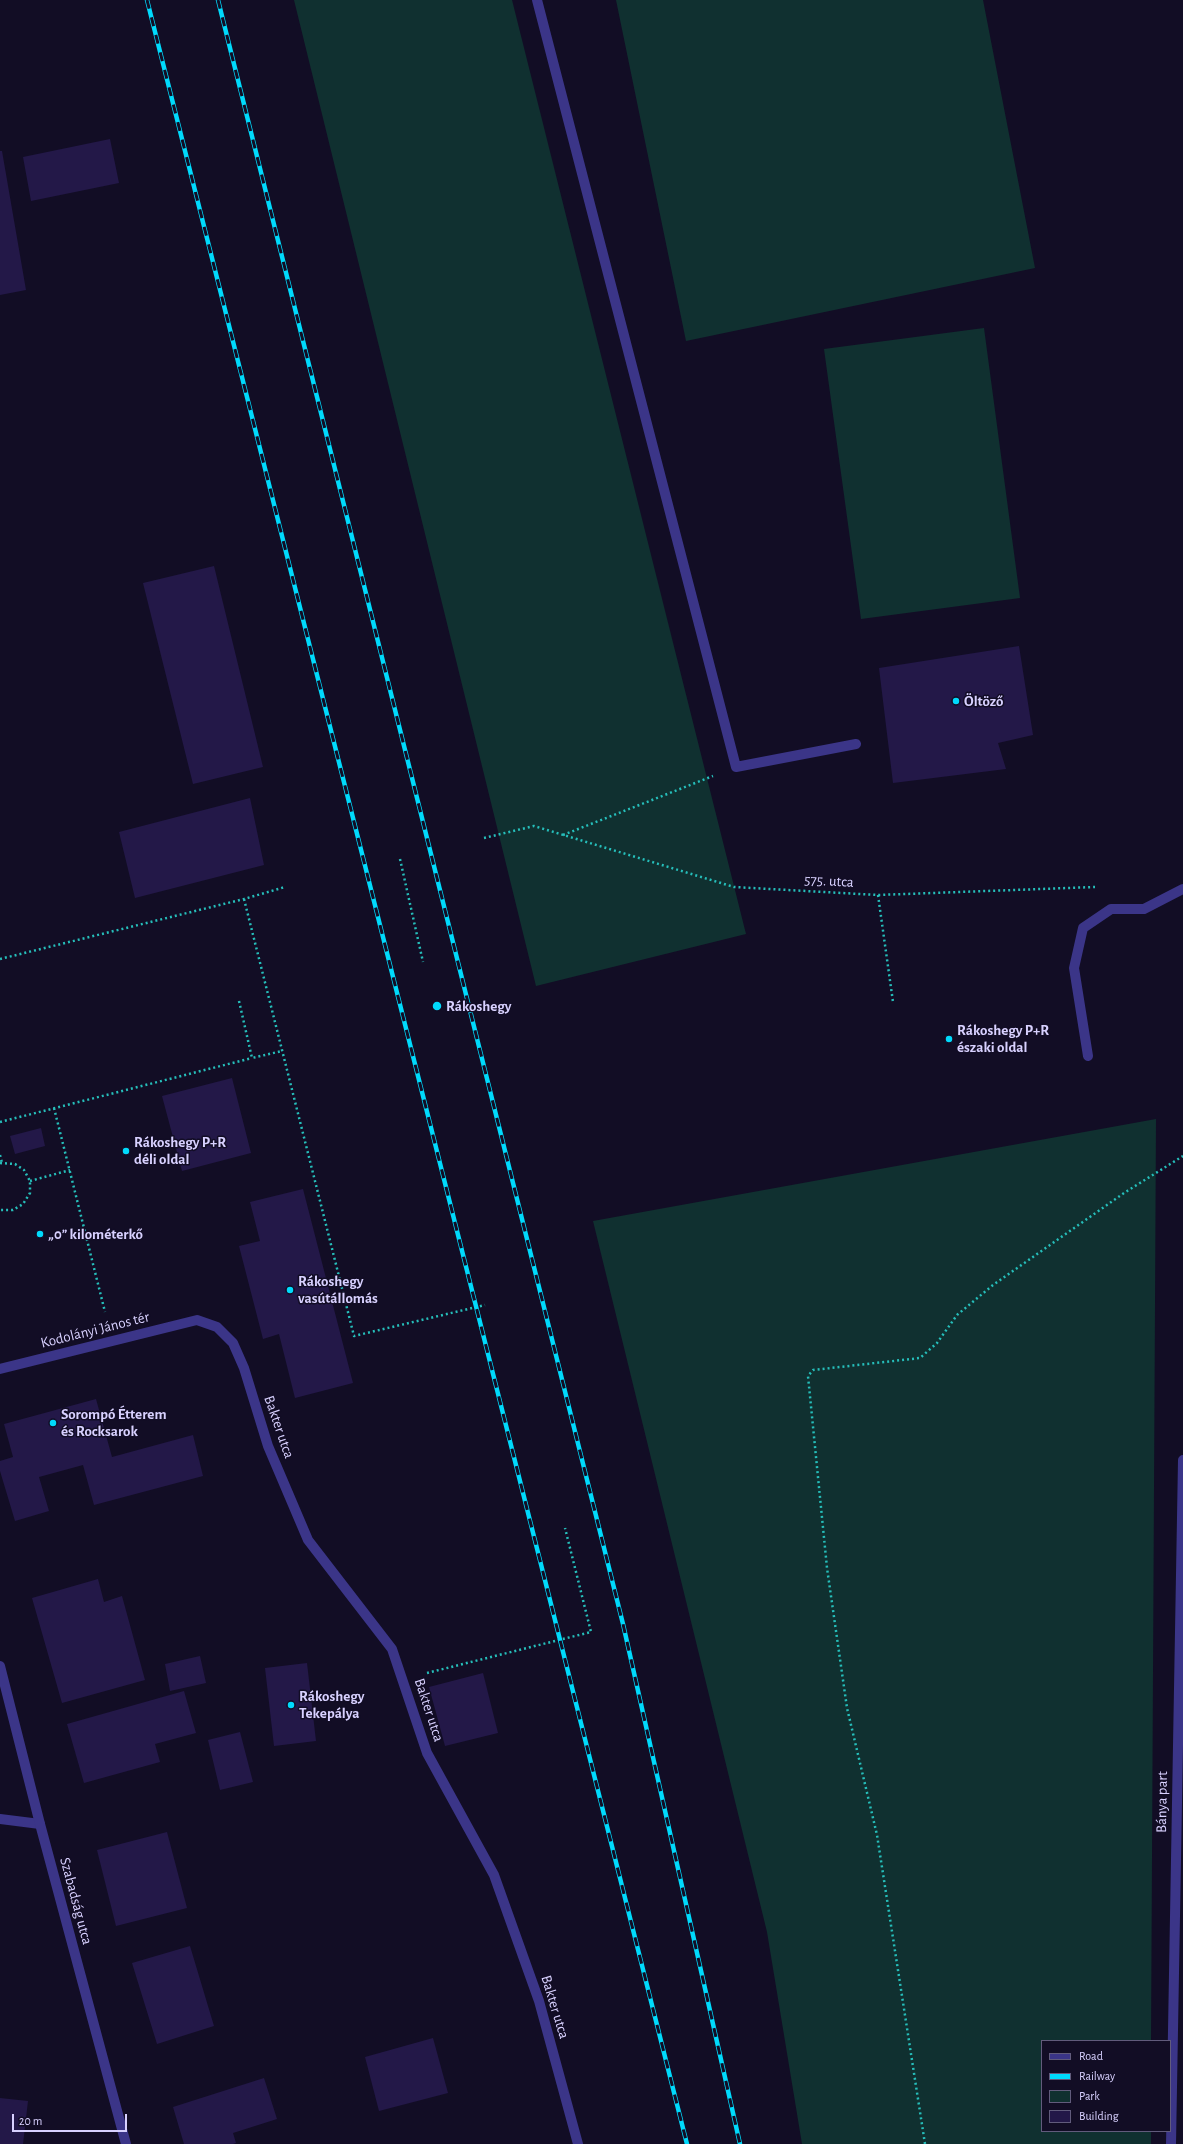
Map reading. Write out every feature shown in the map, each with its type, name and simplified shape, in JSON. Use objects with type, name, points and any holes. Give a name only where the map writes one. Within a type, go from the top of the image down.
[{"type":"street","points":[[537,0],[736,767],[856,744]]},
{"type":"street","points":[[1088,1056],[1074,968],[1083,928],[1111,909],[1144,909],[1183,889]]},
{"type":"street","name":"Kodolányi János tér","points":[[0,1369],[197,1320]]},
{"type":"street","name":"Bakter utca","points":[[197,1320],[217,1327],[233,1343],[244,1368],[268,1446],[308,1540],[392,1649],[403,1678],[426,1753],[494,1875],[539,2001],[578,2144]]},
{"type":"street","name":"Bánya part","points":[[1171,2144],[1183,1460]]},
{"type":"street","name":"Szabadság utca","points":[[0,1666],[40,1824],[126,2144]]},
{"type":"street","points":[[0,1819],[40,1824]]},
{"type":"path","points":[[562,835],[736,767]]},
{"type":"path","name":"575. utca","points":[[484,838],[534,826],[734,887],[878,895],[1097,887]]},
{"type":"path","points":[[400,859],[423,962]]},
{"type":"path","points":[[0,959],[244,900],[286,887]]},
{"type":"path","points":[[878,895],[893,1002]]},
{"type":"path","points":[[244,900],[354,1336],[485,1305]]},
{"type":"path","points":[[239,1001],[252,1058]]},
{"type":"path","points":[[0,1122],[282,1051]]},
{"type":"path","points":[[54,1108],[105,1312]]},
{"type":"path","points":[[0,1155],[1,1163],[15,1164],[24,1170],[30,1181],[30,1193],[24,1204],[13,1210],[0,1210]]},
{"type":"path","points":[[925,2144],[877,1835],[846,1708],[828,1568],[808,1376],[813,1370],[920,1358],[936,1343],[957,1316],[993,1285],[1124,1193],[1183,1156]]},
{"type":"path","points":[[30,1181],[70,1170]]},
{"type":"path","points":[[403,1678],[591,1632],[565,1528]]},
{"type":"green space","points":[[294,0],[512,0],[746,934],[536,986]]},
{"type":"green space","points":[[616,0],[983,0],[1035,268],[686,341]]},
{"type":"green space","points":[[984,328],[1020,598],[861,619],[824,349]]},
{"type":"green space","points":[[1156,1119],[1151,2040],[1041,2040],[1041,2132],[1151,2132],[1151,2144],[802,2144],[767,1932],[593,1221]]},
{"type":"building","points":[[110,139],[119,183],[31,201],[23,157]]},
{"type":"building","points":[[0,151],[2,151],[26,290],[0,295]]},
{"type":"building","points":[[214,566],[263,767],[193,784],[143,583]]},
{"type":"building","name":"Öltöző","points":[[1019,646],[1033,735],[998,743],[1006,769],[893,783],[879,668]]},
{"type":"building","points":[[250,798],[264,865],[135,898],[119,832]]},
{"type":"building","points":[[232,1078],[251,1153],[182,1171],[162,1096]]},
{"type":"building","points":[[41,1128],[45,1146],[15,1154],[10,1136]]},
{"type":"building","name":"Rákoshegy vasútállomás","points":[[303,1189],[353,1383],[295,1398],[279,1334],[263,1339],[239,1246],[260,1241],[250,1202]]},
{"type":"building","points":[[96,1399],[112,1457],[193,1435],[203,1476],[94,1505],[83,1465],[39,1477],[49,1511],[15,1521],[0,1471],[0,1461],[13,1457],[4,1424]]},
{"type":"building","points":[[98,1579],[104,1602],[122,1596],[145,1680],[62,1703],[32,1598]]},
{"type":"building","points":[[200,1656],[206,1683],[170,1691],[165,1664]]},
{"type":"building","name":"Rákoshegy Tekepálya","points":[[307,1663],[316,1741],[274,1746],[265,1668]]},
{"type":"building","points":[[483,1673],[498,1733],[445,1746],[429,1687]]},
{"type":"building","points":[[184,1691],[196,1733],[155,1744],[160,1762],[84,1783],[67,1724]]},
{"type":"building","points":[[240,1732],[253,1782],[220,1790],[208,1740]]},
{"type":"building","points":[[167,1832],[187,1908],[116,1926],[97,1850]]},
{"type":"building","points":[[190,1946],[214,2026],[157,2044],[132,1963]]},
{"type":"building","points":[[433,2038],[448,2093],[379,2111],[365,2057]]},
{"type":"building","points":[[264,2078],[277,2119],[233,2133],[236,2143],[233,2144],[184,2144],[173,2107]]},
{"type":"building","points":[[0,2098],[28,2101],[23,2144],[0,2144]]},
{"type":"railway","points":[[147,0],[687,2144]]},
{"type":"railway","points":[[218,0],[623,1624],[740,2144]]},
{"type":"place","name":"Öltöző","points":[[956,701]]},
{"type":"place","name":"Rákoshegy","points":[[437,1006]]},
{"type":"place","name":"Rákoshegy P+R északi oldal","points":[[949,1039]]},
{"type":"place","name":"Rákoshegy P+R déli oldal","points":[[126,1151]]},
{"type":"place","name":"„0” kilométerkő","points":[[40,1234]]},
{"type":"place","name":"Rákoshegy vasútállomás","points":[[290,1290]]},
{"type":"place","name":"Sorompó Étterem és Rocksarok","points":[[53,1423]]},
{"type":"place","name":"Rákoshegy Tekepálya","points":[[291,1705]]}]
